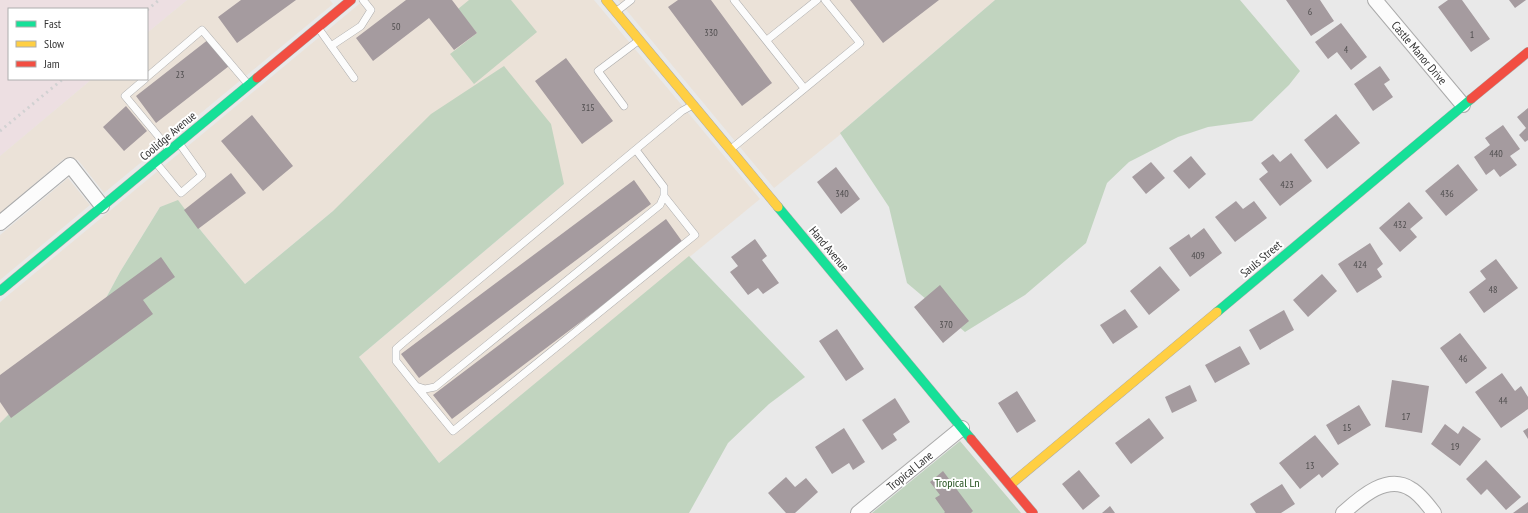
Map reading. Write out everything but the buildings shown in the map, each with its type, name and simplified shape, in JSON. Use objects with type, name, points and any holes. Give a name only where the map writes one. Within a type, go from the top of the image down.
[{"type":"street","name":"Hand Avenue","points":[[606,0],[1033,513]]},
{"type":"street","name":"Castle Manor Drive","points":[[1376,0],[1463,105]]},
{"type":"street","name":"Coolidge Avenue","points":[[0,291],[318,28],[346,1]]},
{"type":"street","name":"Sauls Street","points":[[1010,485],[1528,52]]},
{"type":"street","points":[[0,224],[70,166],[102,206]]},
{"type":"street","name":"Tropical Lane","points":[[858,513],[962,428]]},
{"type":"street","points":[[1343,513],[1362,496],[1379,486],[1397,484],[1410,488],[1434,513]]},
{"type":"lane","points":[[331,46],[361,26],[372,10],[363,0]]},
{"type":"lane","points":[[616,12],[631,0]]},
{"type":"lane","points":[[734,0],[804,88]]},
{"type":"lane","points":[[767,40],[817,0]]},
{"type":"lane","points":[[731,150],[860,43],[825,0]]},
{"type":"lane","points":[[318,28],[354,78]]},
{"type":"lane","points":[[148,76],[202,30],[248,85]]},
{"type":"lane","points":[[624,106],[598,71],[639,40]]},
{"type":"lane","points":[[144,80],[125,96],[170,150]]},
{"type":"lane","points":[[664,196],[695,235],[453,431],[396,361],[396,349],[682,111],[693,104]]},
{"type":"lane","points":[[155,162],[180,192],[202,175],[179,143]]},
{"type":"lane","points":[[416,386],[425,389],[435,387],[660,205],[664,196],[664,186],[636,150]]},
{"type":"shaded area","points":[[0,0],[187,0],[148,32],[148,8],[8,8],[8,80],[91,80],[0,156]]},
{"type":"shaded area","points":[[187,0],[330,0],[333,4],[104,193],[78,160],[64,159],[0,213],[0,156],[91,80],[148,80],[148,32]]},
{"type":"shaded area","points":[[364,0],[594,0],[760,199],[439,463],[359,357],[564,184],[333,211],[245,284],[178,201],[160,207],[120,272],[71,363],[23,400],[0,423],[0,302]]},
{"type":"shaded area","points":[[618,0],[995,0],[841,132],[841,134],[774,188]]},
{"type":"shaded area","points":[[68,178],[90,205],[0,280],[0,235]]},
{"type":"green space","points":[[469,0],[511,0],[537,32],[474,84],[450,54],[477,33],[458,9]]},
{"type":"green space","points":[[995,0],[1240,0],[1300,71],[1289,85],[1252,121],[1208,127],[1178,137],[1129,162],[1107,183],[1086,243],[1025,295],[965,332],[907,283],[889,207],[840,133]]},
{"type":"green space","points":[[504,66],[551,124],[564,184],[359,357],[439,463],[689,256],[805,377],[769,404],[728,443],[689,513],[0,513],[0,423],[23,400],[71,363],[120,272],[160,207],[178,200],[245,284],[333,211],[431,114]]},
{"type":"green space","name":"Tropical Ln","points":[[960,441],[1021,513],[872,513]]},
{"type":"railway","points":[[148,9],[159,0]]},
{"type":"railway","points":[[0,131],[62,80]]},
{"type":"traffic: fast","points":[[0,291],[257,78]]},
{"type":"traffic: fast","points":[[1217,312],[1471,99]]},
{"type":"traffic: fast","points":[[778,207],[971,439]]},
{"type":"traffic: slow","points":[[606,0],[778,207]]},
{"type":"traffic: slow","points":[[1010,485],[1217,312]]},
{"type":"traffic: jam","points":[[257,78],[351,0]]},
{"type":"traffic: jam","points":[[1471,99],[1528,52]]},
{"type":"traffic: jam","points":[[971,439],[1033,513]]}]
